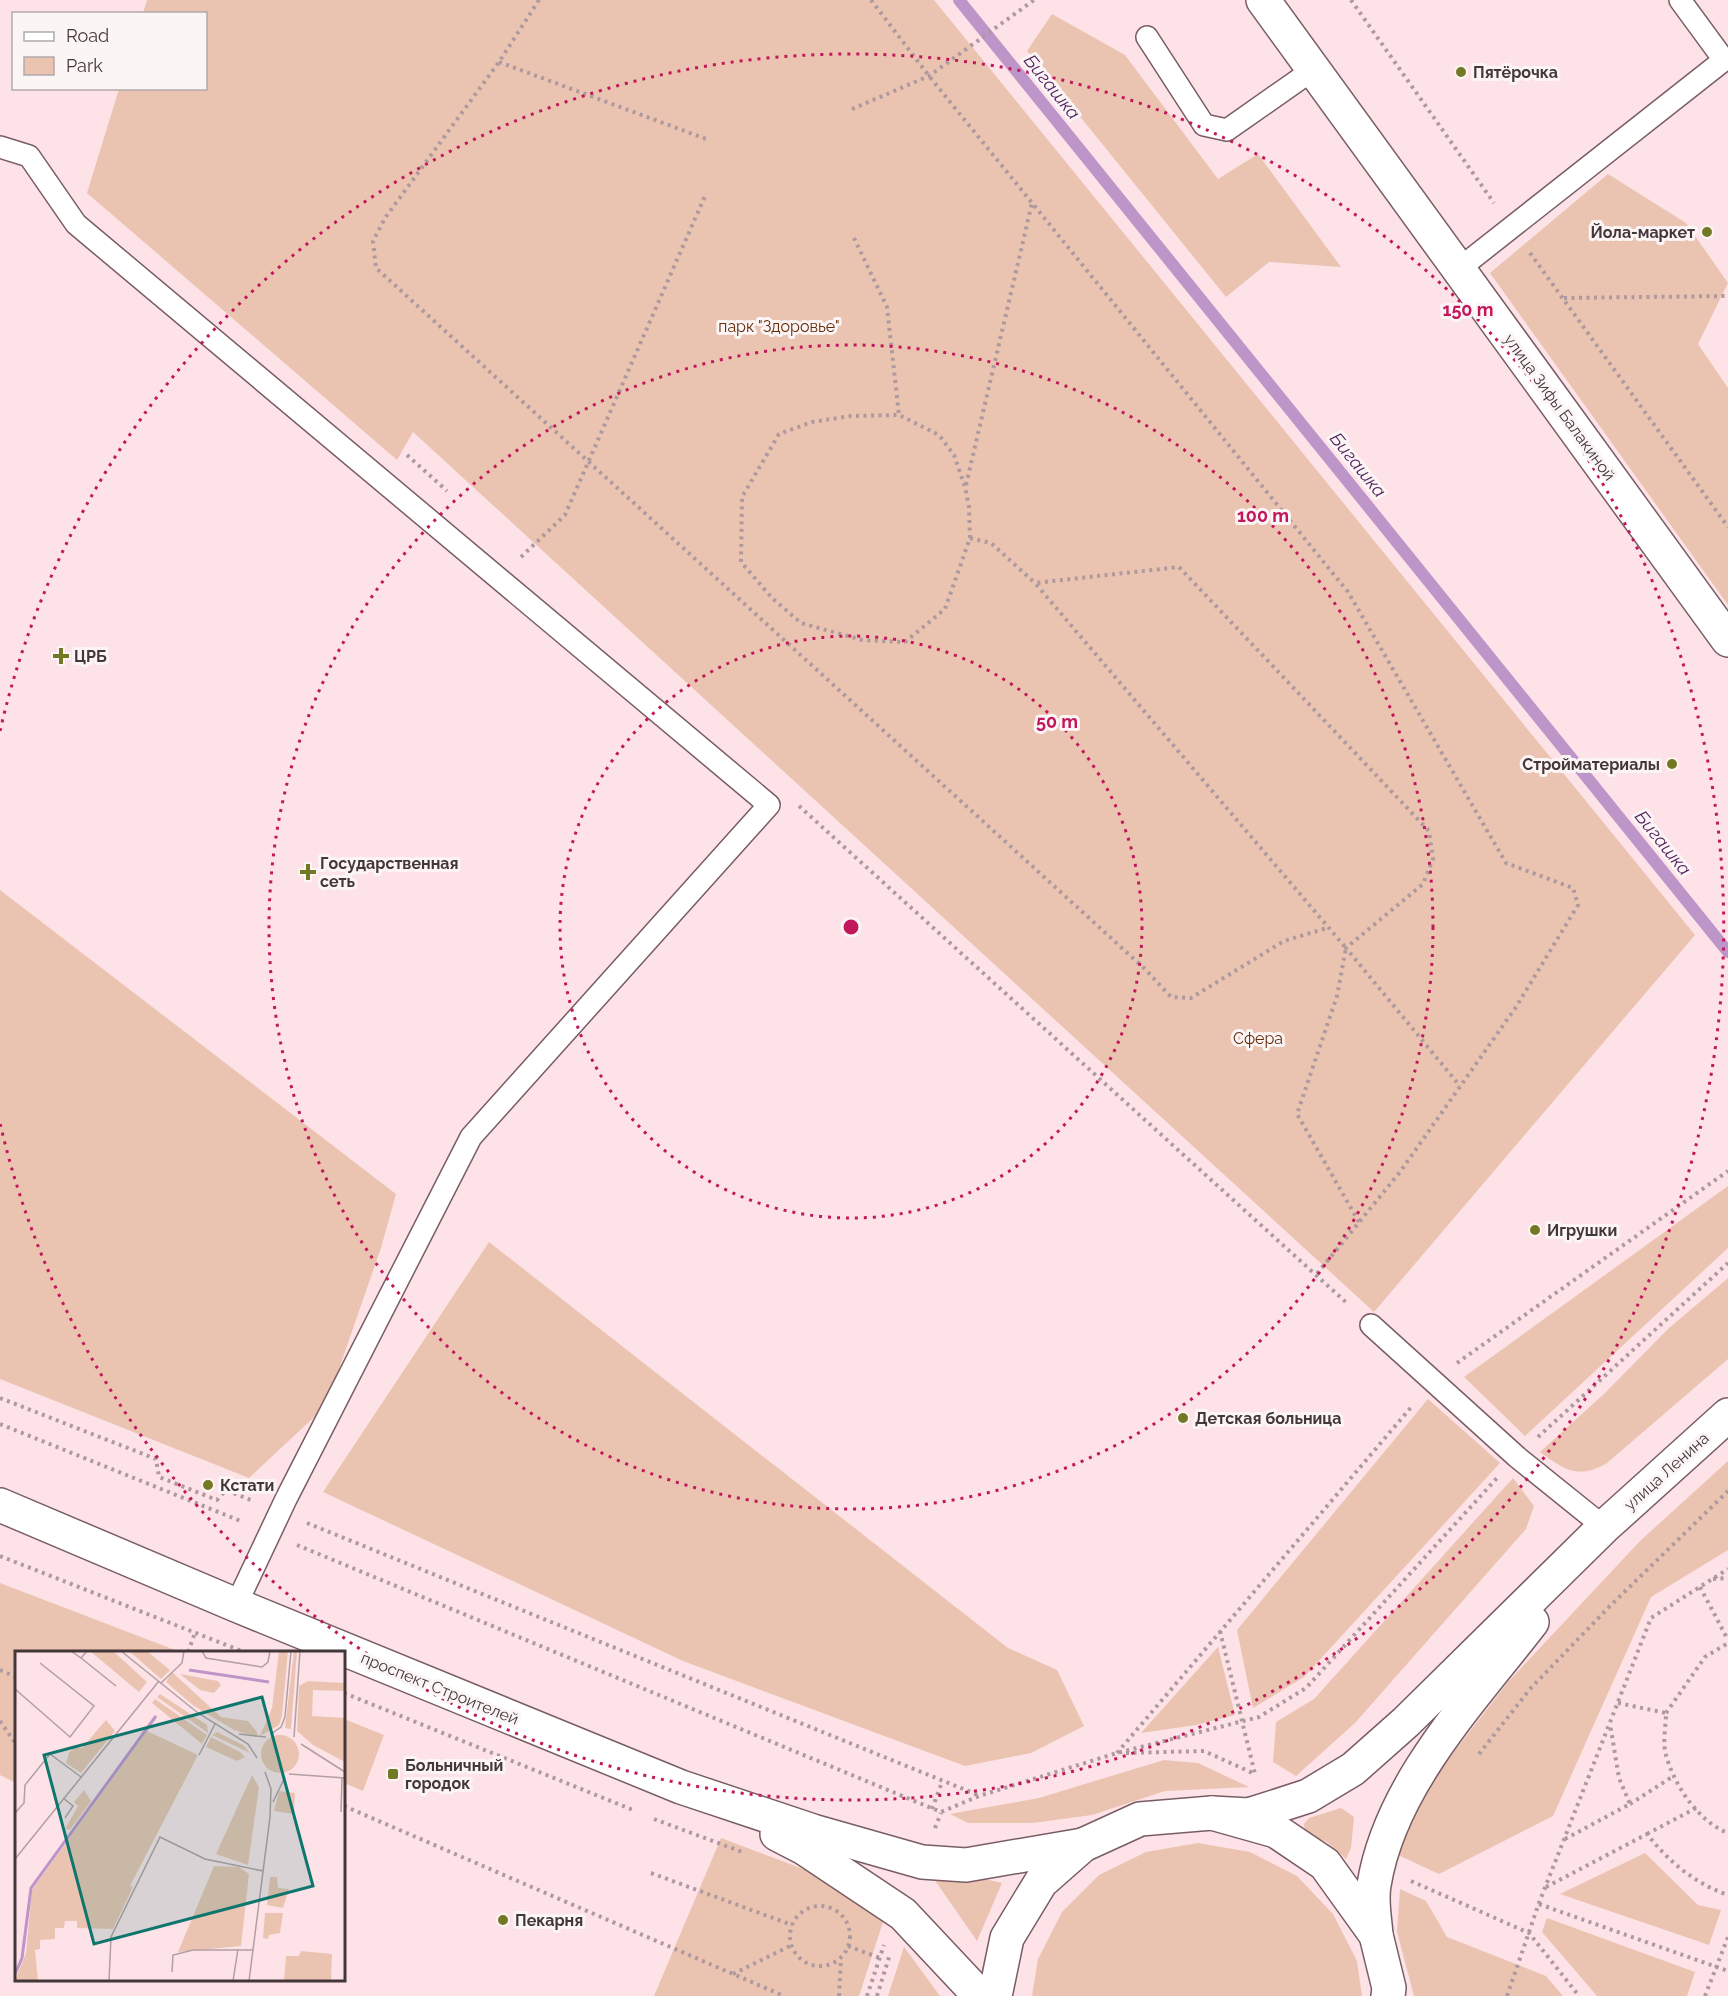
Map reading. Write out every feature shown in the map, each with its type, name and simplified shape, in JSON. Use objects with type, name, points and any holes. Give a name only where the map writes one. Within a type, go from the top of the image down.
[{"type":"street","name":"улица Зифы Балакиной","points":[[1263,0],[1460,268],[1728,640]]},
{"type":"street","name":"улица Ленина","points":[[1604,1527],[1728,1415]]},
{"type":"street","name":"проспект Строителей","points":[[0,1505],[236,1605],[681,1786],[813,1831],[922,1862],[966,1865],[1083,1845]]},
{"type":"street","points":[[995,1996],[1006,1938],[1041,1882],[1083,1845],[1140,1819],[1212,1813],[1249,1815],[1308,1796],[1353,1769],[1406,1722],[1604,1527]]},
{"type":"street","points":[[1390,1993],[1376,1935],[1373,1886],[1387,1836],[1416,1773],[1604,1527]]},
{"type":"street","name":"проспект Строителей","points":[[681,1786],[804,1848],[896,1910],[980,1996]]},
{"type":"street","points":[[1212,1813],[1276,1831],[1325,1864],[1376,1935]]},
{"type":"lane","points":[[1460,268],[1724,60],[1680,0]]},
{"type":"lane","points":[[1147,37],[1204,125],[1227,130],[1314,69]]},
{"type":"lane","points":[[0,147],[29,156],[76,224],[769,805],[471,1137],[269,1533],[236,1605]]},
{"type":"lane","points":[[1371,1325],[1517,1457],[1604,1527]]},
{"type":"path","points":[[539,0],[499,62],[385,218],[373,241],[376,268],[1145,969],[1171,997],[1191,998],[1284,941],[1327,928]]},
{"type":"path","points":[[872,0],[929,76],[1348,592],[1506,863],[1572,888],[1578,905],[1516,1007],[1400,1172],[1316,1275]]},
{"type":"path","points":[[852,109],[929,76],[1034,0]]},
{"type":"path","points":[[1351,0],[1728,527]]},
{"type":"path","points":[[499,62],[709,140]]},
{"type":"path","points":[[521,557],[565,515],[586,460],[705,196]]},
{"type":"path","points":[[965,487],[1032,202]]},
{"type":"path","points":[[854,238],[887,307],[899,415]]},
{"type":"path","points":[[1563,298],[1728,296]]},
{"type":"path","points":[[899,415],[939,435],[954,455],[965,487],[969,507],[970,538],[945,609],[905,642],[862,640],[801,623],[772,598],[741,562],[742,497],[779,434],[812,422],[851,416],[899,415]]},
{"type":"path","points":[[407,455],[451,495]]},
{"type":"path","points":[[970,538],[991,543],[1035,583],[1346,948],[1460,1086]]},
{"type":"path","points":[[512,550],[530,565]]},
{"type":"path","points":[[1035,583],[1179,567],[1429,831],[1432,859],[1423,884],[1346,948],[1337,996],[1297,1114],[1359,1222]]},
{"type":"path","points":[[794,802],[1371,1325]]},
{"type":"path","points":[[1117,1753],[1433,1381],[1728,1171]]},
{"type":"path","points":[[0,1424],[941,1812],[979,1796],[1117,1753],[1243,1723],[1259,1717],[1306,1688],[1517,1457],[1689,1296],[1728,1263]]},
{"type":"path","points":[[0,1398],[156,1459],[159,1477],[217,1500],[226,1490],[979,1796]]},
{"type":"path","points":[[1473,1762],[1530,1689],[1609,1606],[1728,1491]]},
{"type":"path","points":[[0,1556],[239,1651]]},
{"type":"path","points":[[1507,1996],[1539,1904],[1651,1618],[1728,1569]]},
{"type":"path","points":[[1712,1579],[1728,1578]]},
{"type":"path","points":[[1700,1587],[1728,1642],[1705,1657],[1666,1713],[1665,1748],[1672,1777],[1696,1808],[1716,1828],[1728,1833]]},
{"type":"path","points":[[1117,1753],[1203,1751],[1256,1774],[1220,1630]]},
{"type":"path","points":[[189,1651],[195,1633]]},
{"type":"path","points":[[0,1670],[15,1677]]},
{"type":"path","points":[[1618,1703],[1666,1713]]},
{"type":"path","points":[[0,1720],[15,1742]]},
{"type":"path","points":[[1610,1723],[1619,1778],[1630,1804]]},
{"type":"path","points":[[1564,1839],[1630,1804],[1672,1777]]},
{"type":"path","points":[[933,1809],[942,1782]]},
{"type":"path","points":[[345,1806],[784,1996]]},
{"type":"path","points":[[1546,1887],[1696,1808]]},
{"type":"path","points":[[1647,1834],[1680,1870],[1708,1888],[1728,1895]]},
{"type":"path","points":[[651,1874],[792,1925]]},
{"type":"path","points":[[1404,1878],[1528,1933],[1579,1996]]},
{"type":"path","points":[[1539,1904],[1728,1971]]},
{"type":"path","points":[[838,1996],[841,1958],[848,1946],[850,1932],[847,1923],[834,1909],[814,1907],[805,1910],[792,1925],[792,1945],[804,1961],[823,1966],[841,1958]]},
{"type":"path","points":[[1705,1996],[1728,1937]]},
{"type":"path","points":[[867,1996],[886,1939]]},
{"type":"path","points":[[733,1974],[792,1945]]},
{"type":"path","points":[[848,1946],[880,1958]]},
{"type":"path","points":[[877,1996],[891,1951]]},
{"type":"green space","name":"парк \"Здоровье\"","points":[[147,0],[934,0],[1695,935],[1374,1312],[413,432],[397,460],[87,193],[119,90],[207,90],[207,12],[143,12]]},
{"type":"green space","points":[[1052,14],[1125,55],[1218,179],[1258,154],[1341,267],[1269,262],[1226,297],[1027,51]]},
{"type":"green space","points":[[1608,174],[1686,223],[1728,283],[1698,344],[1728,388],[1728,605],[1490,273]]},
{"type":"green space","points":[[0,890],[396,1194],[381,1248],[326,1406],[249,1478],[0,1379]]},
{"type":"green space","points":[[1728,1186],[1728,1248],[1525,1436],[1464,1377]]},
{"type":"green space","points":[[489,1242],[1008,1648],[1057,1670],[1084,1726],[1031,1753],[965,1766],[683,1661],[323,1492]]},
{"type":"green space","points":[[1728,1278],[1728,1359],[1607,1463],[1597,1468],[1580,1472],[1572,1471],[1540,1452],[1605,1393],[1668,1329]]},
{"type":"green space","points":[[1428,1399],[1500,1463],[1304,1677],[1253,1708],[1237,1630]]},
{"type":"green space","points":[[1728,1461],[1728,1550],[1651,1597],[1553,1816],[1439,1874],[1398,1855],[1419,1797],[1508,1682],[1640,1541]]},
{"type":"green space","points":[[1513,1478],[1534,1506],[1526,1529],[1355,1723],[1296,1776],[1273,1762],[1276,1722],[1314,1699]]},
{"type":"green space","points":[[0,1583],[175,1650],[15,1651],[15,1782],[0,1775]]},
{"type":"green space","points":[[1218,1647],[1235,1715],[1196,1725],[1141,1733]]},
{"type":"green space","points":[[345,1719],[384,1735],[363,1791],[345,1783]]},
{"type":"green space","points":[[1164,1760],[1198,1763],[1249,1787],[1165,1791],[1092,1815],[1033,1823],[968,1823],[950,1814],[1039,1798]]},
{"type":"green space","points":[[1341,1808],[1354,1817],[1351,1848],[1346,1859],[1327,1842],[1305,1833],[1304,1824],[1309,1818]]},
{"type":"green space","points":[[721,1838],[835,1881],[884,1919],[859,1996],[654,1996]]},
{"type":"green space","points":[[1198,1843],[1250,1852],[1297,1876],[1333,1914],[1357,1961],[1362,1996],[1032,1996],[1038,1959],[1062,1912],[1099,1875],[1146,1852]]},
{"type":"green space","points":[[1645,1853],[1698,1905],[1721,1910],[1709,1945],[1560,1894]]},
{"type":"green space","points":[[937,1868],[1002,1883],[977,1941],[934,1879]]},
{"type":"green space","points":[[1400,1889],[1426,1901],[1447,1937],[1546,1976],[1563,1996],[1414,1996],[1397,1932]]},
{"type":"green space","points":[[1547,1918],[1695,1972],[1687,1996],[1597,1996],[1542,1932]]},
{"type":"green space","points":[[904,1947],[940,1996],[888,1996]]},
{"type":"waterway","name":"Бигашка","points":[[959,0],[1728,952]]},
{"type":"place","name":"Пятёрочка","points":[[1461,72]]},
{"type":"place","name":"Йола-маркет","points":[[1707,232]]},
{"type":"place","name":"ЦРБ","points":[[61,656]]},
{"type":"place","name":"Стройматериалы","points":[[1672,764]]},
{"type":"place","name":"Государственная сеть","points":[[308,872]]},
{"type":"place","name":"Игрушки","points":[[1535,1230]]},
{"type":"place","name":"Детская больница","points":[[1183,1418]]},
{"type":"place","name":"Кстати","points":[[208,1485]]},
{"type":"place","name":"Больничный городок","points":[[393,1774]]},
{"type":"place","name":"Пекарня","points":[[503,1920]]},
{"type":"park label","name":"Сфера","points":[[1258,1038]]}]
